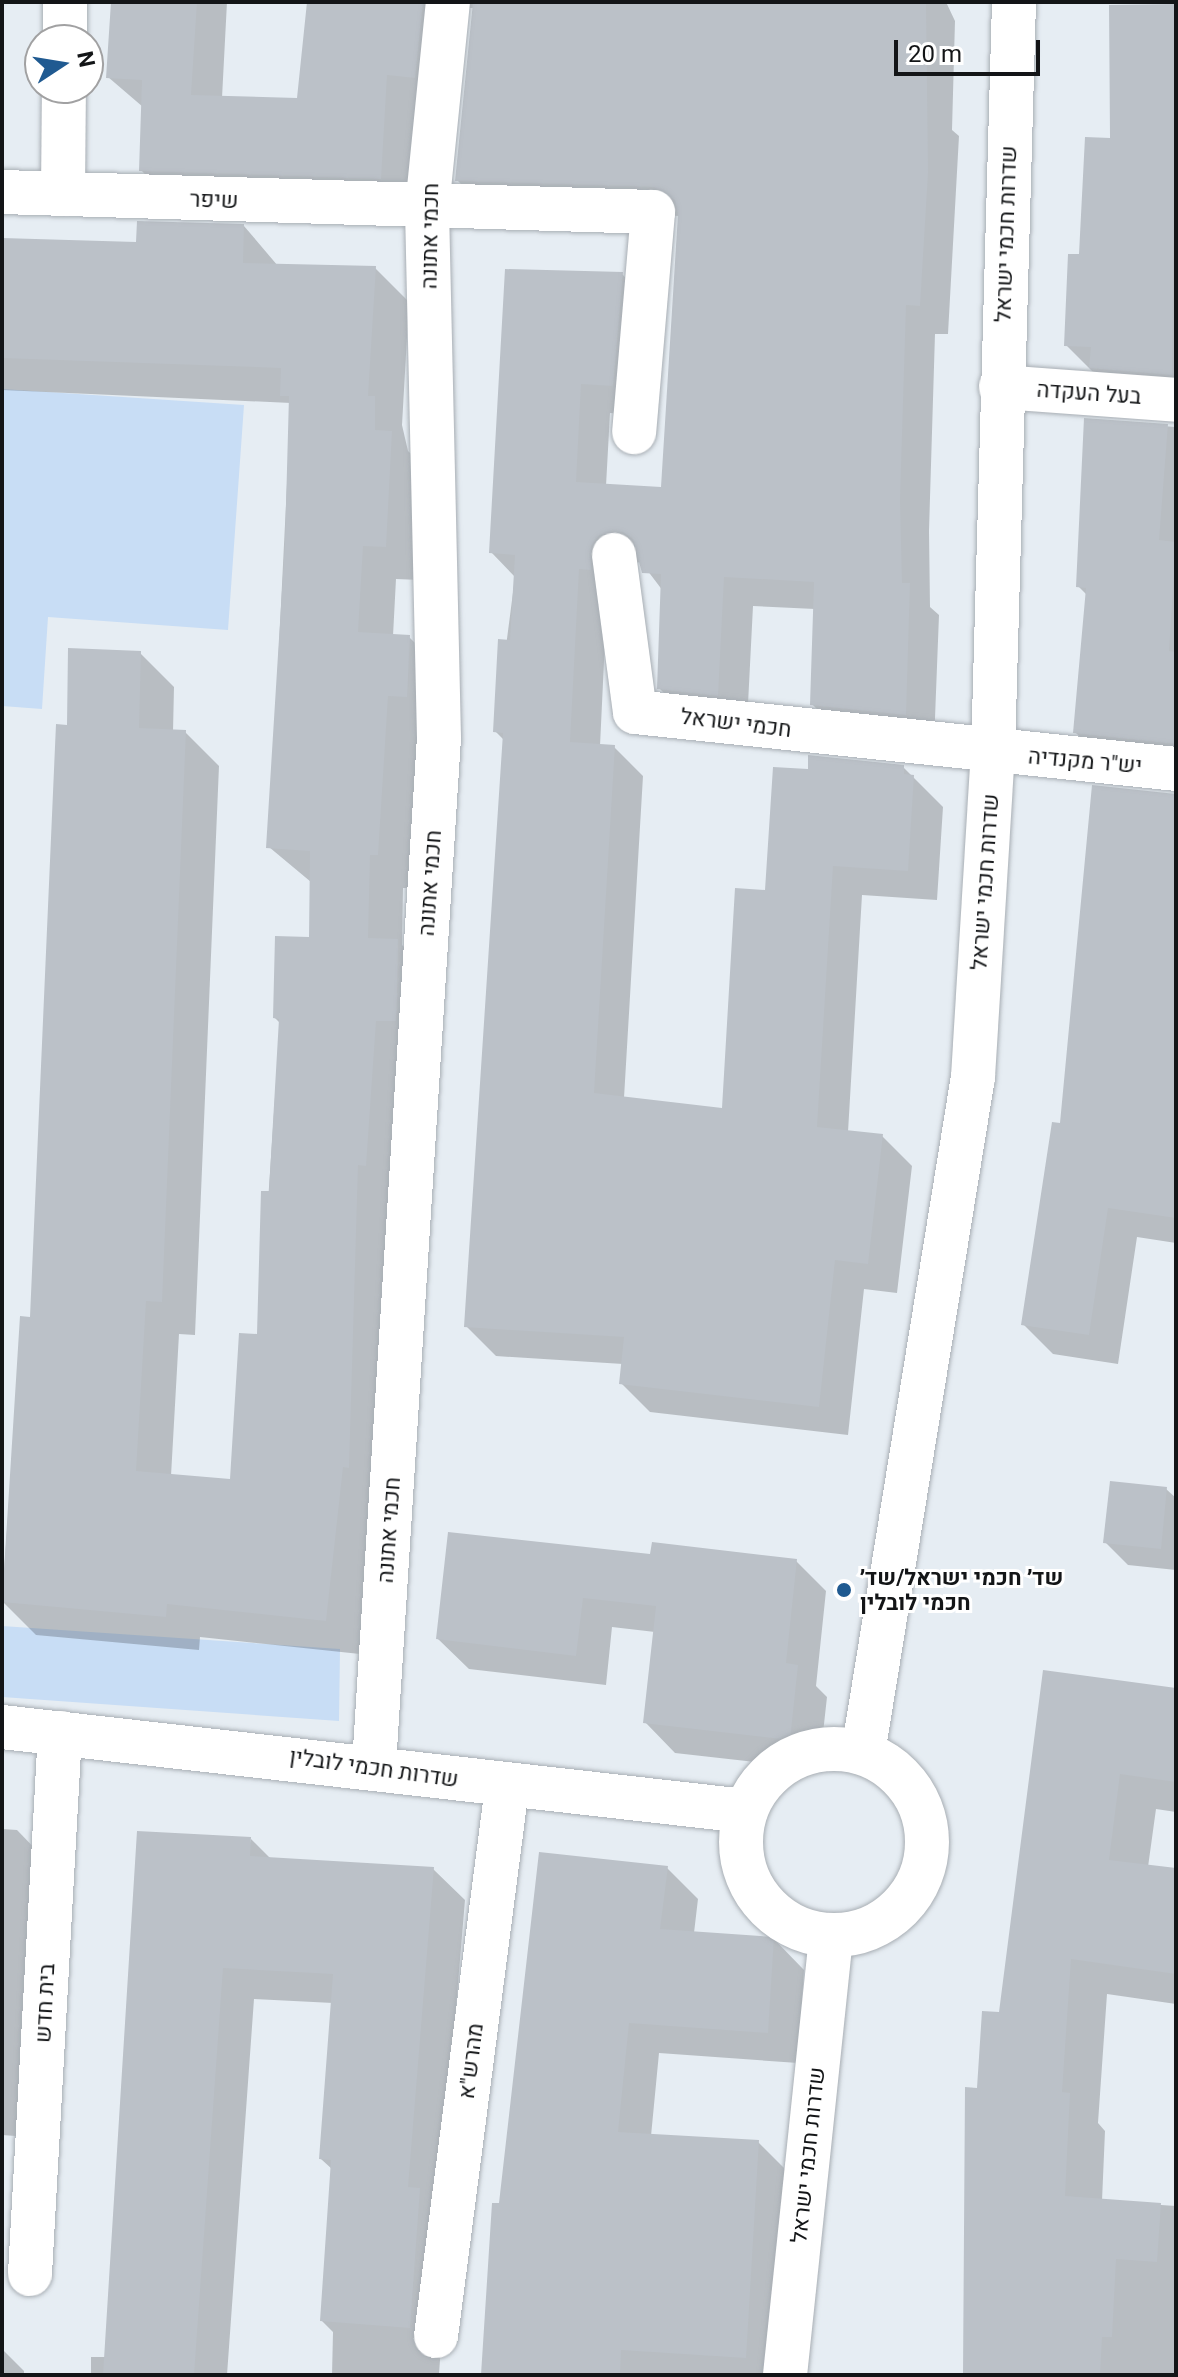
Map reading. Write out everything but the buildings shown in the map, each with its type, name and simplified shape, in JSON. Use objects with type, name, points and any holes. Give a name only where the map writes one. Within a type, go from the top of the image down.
[{"type":"street","points":[[65,2],[65,24]]},
{"type":"street","name":"חכמי אתונה","points":[[374,1765],[439,738],[427,208],[448,2]]},
{"type":"street","name":"שדרות חכמי ישראל","points":[[863,1753],[954,1231],[973,1077],[993,753],[1014,2]]},
{"type":"street","points":[[63,194],[64,104]]},
{"type":"street","name":"שיפר","points":[[2,192],[427,208]]},
{"type":"street","points":[[427,208],[653,212],[634,432]]},
{"type":"street","name":"בעל העקדה","points":[[1001,387],[1176,400]]},
{"type":"street","name":"חכמי ישראל","points":[[614,555],[635,712],[993,753]]},
{"type":"street","name":"יש\"ר מקנדיה","points":[[993,753],[1176,769]]},
{"type":"street","name":"שדרות חכמי לובלין","points":[[2,1727],[374,1765],[507,1787],[745,1811]]},
{"type":"street","name":"בית חדש","points":[[30,2274],[60,1733]]},
{"type":"street","points":[[803,1753],[863,1753],[900,1776],[918,1800],[926,1862],[895,1914],[865,1931],[831,1936],[787,1922],[767,1907],[748,1878],[741,1845],[745,1811],[775,1769],[803,1753]]},
{"type":"street","name":"מהרש\"א","points":[[436,2336],[507,1787]]},
{"type":"street","name":"שדרות חכמי ישראל","points":[[785,2375],[831,1936]]},
{"type":"shaded area","points":[[2,389],[244,405],[228,630],[48,617],[42,709],[2,706]]},
{"type":"shaded area","points":[[2,1626],[340,1649],[339,1721],[2,1697]]},
{"type":"place","name":"שד׳ חכמי ישראל/שד׳ חכמי לובלין","points":[[844,1590]]}]
